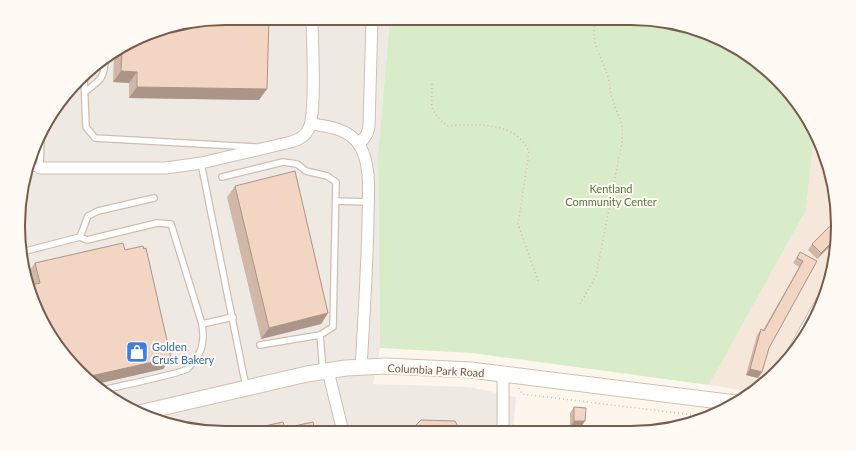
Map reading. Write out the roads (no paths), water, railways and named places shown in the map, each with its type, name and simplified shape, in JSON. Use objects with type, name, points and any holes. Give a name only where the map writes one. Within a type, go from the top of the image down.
[{"type":"street","points":[[40,168],[166,168],[201,163],[302,138],[308,131],[311,124],[313,94],[312,25]]},
{"type":"street","points":[[359,145],[369,127],[372,25]]},
{"type":"street","points":[[311,124],[330,127],[345,133],[359,145],[366,161],[368,248],[361,367]]},
{"type":"street","name":"Columbia Park Road","points":[[148,411],[246,387],[326,371],[361,367],[434,367],[726,402]]},
{"type":"street","points":[[326,371],[341,426]]},
{"type":"street","points":[[504,426],[510,375]]},
{"type":"lane","points":[[86,91],[99,81],[105,72],[105,65]]},
{"type":"lane","points":[[85,83],[86,91],[84,112],[86,127],[95,138],[269,147]]},
{"type":"lane","points":[[34,168],[40,168],[41,148]]},
{"type":"lane","points":[[222,177],[283,162],[297,164],[306,171],[327,176],[336,182],[333,327],[320,335],[260,345]]},
{"type":"lane","points":[[201,163],[246,387]]},
{"type":"lane","points":[[80,237],[88,216],[154,198]]},
{"type":"lane","points":[[336,201],[368,202]]},
{"type":"lane","points":[[27,251],[80,237],[86,240],[157,223],[171,224],[202,324],[204,340],[200,352],[186,370],[109,389]]},
{"type":"lane","points":[[202,324],[233,317]]},
{"type":"lane","points":[[320,335],[326,371]]},
{"type":"place","name":"Golden Crust Bakery","points":[[137,352]]},
{"type":"park label","name":"Kentland Community Center","points":[[611,194]]}]
